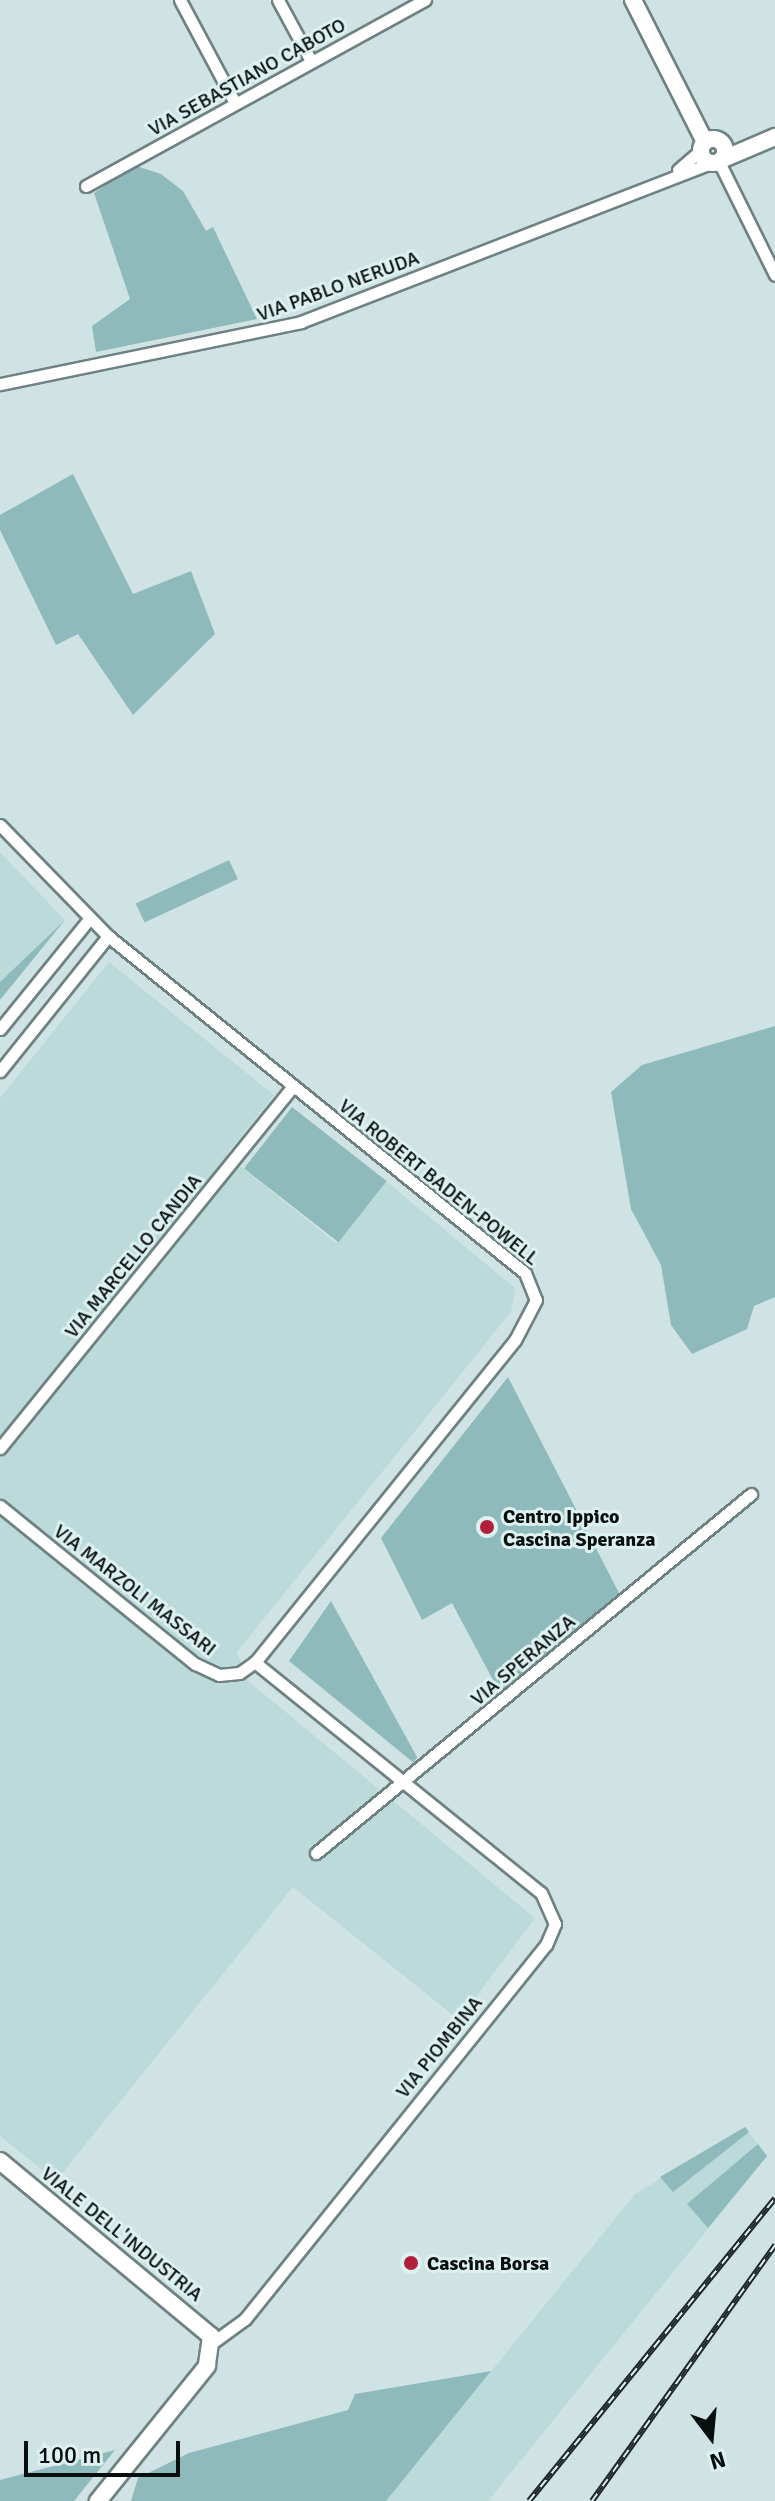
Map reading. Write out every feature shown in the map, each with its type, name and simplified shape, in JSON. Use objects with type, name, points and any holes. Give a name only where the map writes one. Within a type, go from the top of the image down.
[{"type":"street","points":[[180,0],[235,103]]},
{"type":"street","points":[[278,0],[311,61]]},
{"type":"street","name":"VIA SEBASTIANO CABOTO","points":[[86,186],[425,0]]},
{"type":"street","points":[[633,0],[714,151],[775,275]]},
{"type":"street","points":[[714,151],[775,136]]},
{"type":"street","name":"VIA PABLO NERUDA","points":[[0,384],[301,322],[675,173],[714,151]]},
{"type":"street","name":"VIA ROBERT BADEN-POWELL","points":[[0,825],[108,936],[525,1273],[536,1304],[255,1662]]},
{"type":"street","points":[[0,1029],[89,919]]},
{"type":"street","points":[[0,1071],[108,936]]},
{"type":"street","name":"VIA MARCELLO CANDIA","points":[[0,1448],[293,1086]]},
{"type":"street","name":"VIA SPERANZA","points":[[316,1853],[751,1494]]},
{"type":"street","name":"VIA MARZOLI MASSARI","points":[[0,1506],[195,1664],[230,1675],[255,1662]]},
{"type":"street","name":"VIA PIOMBINA","points":[[212,2343],[248,2316],[552,1934],[547,1899],[255,1662]]},
{"type":"street","name":"VIALE DELL'INDUSTRIA","points":[[0,2161],[201,2323],[212,2343]]},
{"type":"street","points":[[98,2501],[205,2369],[212,2343]]},
{"type":"shaded area","points":[[133,165],[161,174],[183,191],[206,231],[213,227],[257,319],[96,352],[92,326],[130,299],[94,193]]},
{"type":"shaded area","points":[[73,474],[133,594],[191,571],[215,634],[133,715],[78,634],[56,645],[0,530],[0,515]]},
{"type":"shaded area","points":[[0,852],[65,920],[0,982]]},
{"type":"shaded area","points":[[229,860],[238,879],[145,923],[136,904]]},
{"type":"shaded area","points":[[65,920],[0,1000],[0,982]]},
{"type":"shaded area","points":[[109,962],[274,1095],[226,1155],[336,1243],[386,1181],[515,1288],[511,1312],[237,1652],[247,1680],[535,1918],[459,2020],[293,1887],[56,2181],[0,2136],[0,1098]]},
{"type":"shaded area","points":[[775,1026],[775,1297],[754,1306],[747,1329],[692,1354],[671,1325],[661,1265],[631,1209],[611,1092],[642,1065]]},
{"type":"shaded area","points":[[292,1107],[387,1181],[339,1242],[244,1168]]},
{"type":"shaded area","name":"Centro Ippico Cascina Speranza","points":[[508,1377],[619,1593],[501,1695],[452,1603],[422,1620],[381,1538]]},
{"type":"shaded area","points":[[331,1601],[417,1757],[414,1763],[289,1661]]},
{"type":"shaded area","points":[[745,2127],[767,2156],[488,2501],[386,2501],[635,2194]]},
{"type":"shaded area","points":[[745,2127],[749,2132],[673,2192],[660,2177]]},
{"type":"shaded area","points":[[758,2144],[767,2156],[708,2228],[687,2204]]},
{"type":"shaded area","points":[[491,2371],[386,2501],[131,2501],[138,2478],[189,2453],[348,2410],[355,2394]]},
{"type":"shaded area","points":[[115,2450],[74,2501],[0,2501],[0,2480]]},
{"type":"railway","points":[[529,2501],[775,2198]]},
{"type":"railway","points":[[592,2501],[775,2245]]},
{"type":"place","name":"Centro Ippico Cascina Speranza","points":[[487,1527]]},
{"type":"place","name":"Cascina Borsa","points":[[411,2263]]}]
